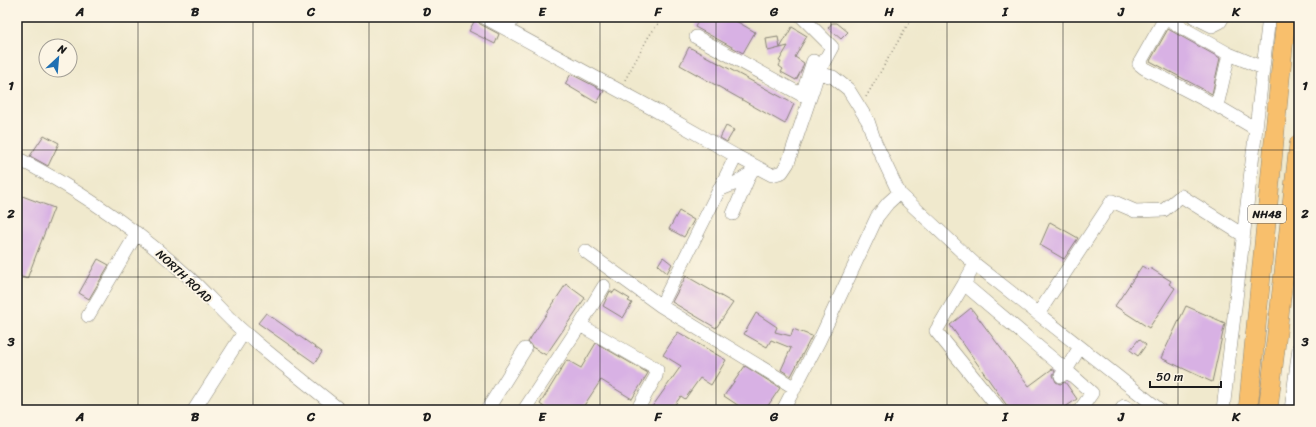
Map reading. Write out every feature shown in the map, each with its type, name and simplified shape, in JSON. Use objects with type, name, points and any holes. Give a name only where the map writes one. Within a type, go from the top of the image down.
[{"type":"highway","name":"NH48","points":[[1248,410],[1286,17]]},
{"type":"highway","name":"NH48","points":[[1268,410],[1299,144]]},
{"type":"street","points":[[484,17],[736,156],[753,170],[772,175],[782,172],[788,163],[820,69],[832,47],[802,17]]},
{"type":"street","points":[[507,29],[514,17]]},
{"type":"street","points":[[1194,17],[1212,26],[1220,22],[1223,17]]},
{"type":"street","points":[[1223,410],[1269,17]]},
{"type":"street","points":[[1256,129],[1139,64],[1164,20],[1170,21],[1229,54],[1263,68]]},
{"type":"street","points":[[696,37],[802,95],[813,61],[820,69],[848,89],[868,122],[875,142],[899,193],[975,264],[1157,409]]},
{"type":"street","points":[[1217,106],[1229,54]]},
{"type":"street","points":[[661,306],[736,156]]},
{"type":"street","name":"NORTH ROAD","points":[[17,158],[80,194],[137,233],[185,274],[244,332],[340,410]]},
{"type":"street","points":[[719,190],[734,184],[753,170]]},
{"type":"street","points":[[733,214],[753,170]]},
{"type":"street","points":[[783,410],[826,327],[876,216],[899,193]]},
{"type":"street","points":[[1038,314],[1112,200],[1135,211],[1164,210],[1181,196],[1243,235]]},
{"type":"street","points":[[88,316],[137,233]]},
{"type":"street","points":[[585,251],[661,306],[795,388]]},
{"type":"street","points":[[975,264],[936,331],[1000,410]]},
{"type":"street","points":[[964,284],[1063,373],[1092,393],[1080,410]]},
{"type":"street","points":[[524,410],[580,326],[604,286]]},
{"type":"street","points":[[580,326],[657,370],[656,376],[637,410]]},
{"type":"street","points":[[194,410],[244,332]]},
{"type":"street","points":[[1063,373],[1080,347]]},
{"type":"street","points":[[1291,410],[1298,372],[1299,348]]},
{"type":"street","points":[[487,410],[525,349]]},
{"type":"street","points":[[1120,410],[1124,406],[1131,410]]},
{"type":"path","points":[[620,91],[649,36],[663,17]]},
{"type":"path","points":[[860,108],[912,17]]},
{"type":"building","points":[[700,17],[729,17],[755,32],[743,53],[695,27]]},
{"type":"building","points":[[476,18],[480,24],[499,34],[495,44],[469,31]]},
{"type":"building","points":[[832,23],[837,23],[848,32],[841,39],[828,28]]},
{"type":"building","points":[[792,27],[807,36],[795,57],[804,63],[796,80],[781,72],[783,69],[779,66],[781,62],[779,61],[788,46],[780,48]]},
{"type":"building","points":[[1168,29],[1220,58],[1212,94],[1150,61]]},
{"type":"building","points":[[778,37],[780,48],[768,51],[766,39]]},
{"type":"building","points":[[689,47],[794,104],[785,124],[680,65]]},
{"type":"building","points":[[571,74],[604,91],[597,103],[565,84]]},
{"type":"building","points":[[726,126],[734,130],[727,142],[720,138]]},
{"type":"building","points":[[44,135],[59,143],[48,166],[30,156]]},
{"type":"building","points":[[17,194],[54,208],[27,279],[17,275]]},
{"type":"building","points":[[679,211],[694,220],[684,237],[669,229]]},
{"type":"building","points":[[1050,222],[1078,238],[1064,259],[1040,245]]},
{"type":"building","points":[[663,257],[672,264],[667,273],[658,265]]},
{"type":"building","points":[[98,259],[109,265],[89,299],[79,293]]},
{"type":"building","points":[[1142,266],[1148,270],[1150,268],[1171,281],[1169,284],[1175,288],[1149,328],[1115,306]]},
{"type":"building","points":[[686,276],[733,303],[716,328],[672,302]]},
{"type":"building","points":[[566,284],[585,298],[546,355],[532,347],[528,342]]},
{"type":"building","points":[[615,290],[630,299],[628,301],[632,303],[623,318],[603,306],[610,291],[613,293]]},
{"type":"building","points":[[1186,306],[1225,323],[1212,382],[1161,358]]},
{"type":"building","points":[[971,308],[1029,386],[1052,369],[1055,371],[1053,375],[1056,382],[1060,384],[1065,382],[1077,399],[1061,410],[1010,410],[950,325]]},
{"type":"building","points":[[266,313],[322,352],[315,363],[258,323]]},
{"type":"building","points":[[756,313],[777,327],[775,332],[791,336],[793,329],[812,336],[791,376],[781,370],[791,348],[771,340],[767,347],[744,334]]},
{"type":"building","points":[[678,332],[726,360],[711,385],[700,378],[685,399],[681,396],[671,410],[657,410],[652,407],[681,366],[663,355]]},
{"type":"building","points":[[1139,339],[1146,345],[1138,356],[1130,350]]},
{"type":"building","points":[[596,343],[648,373],[632,399],[601,380],[581,410],[548,410],[540,404],[567,360],[581,368]]},
{"type":"building","points":[[745,366],[780,388],[765,410],[745,410],[724,396]]}]
